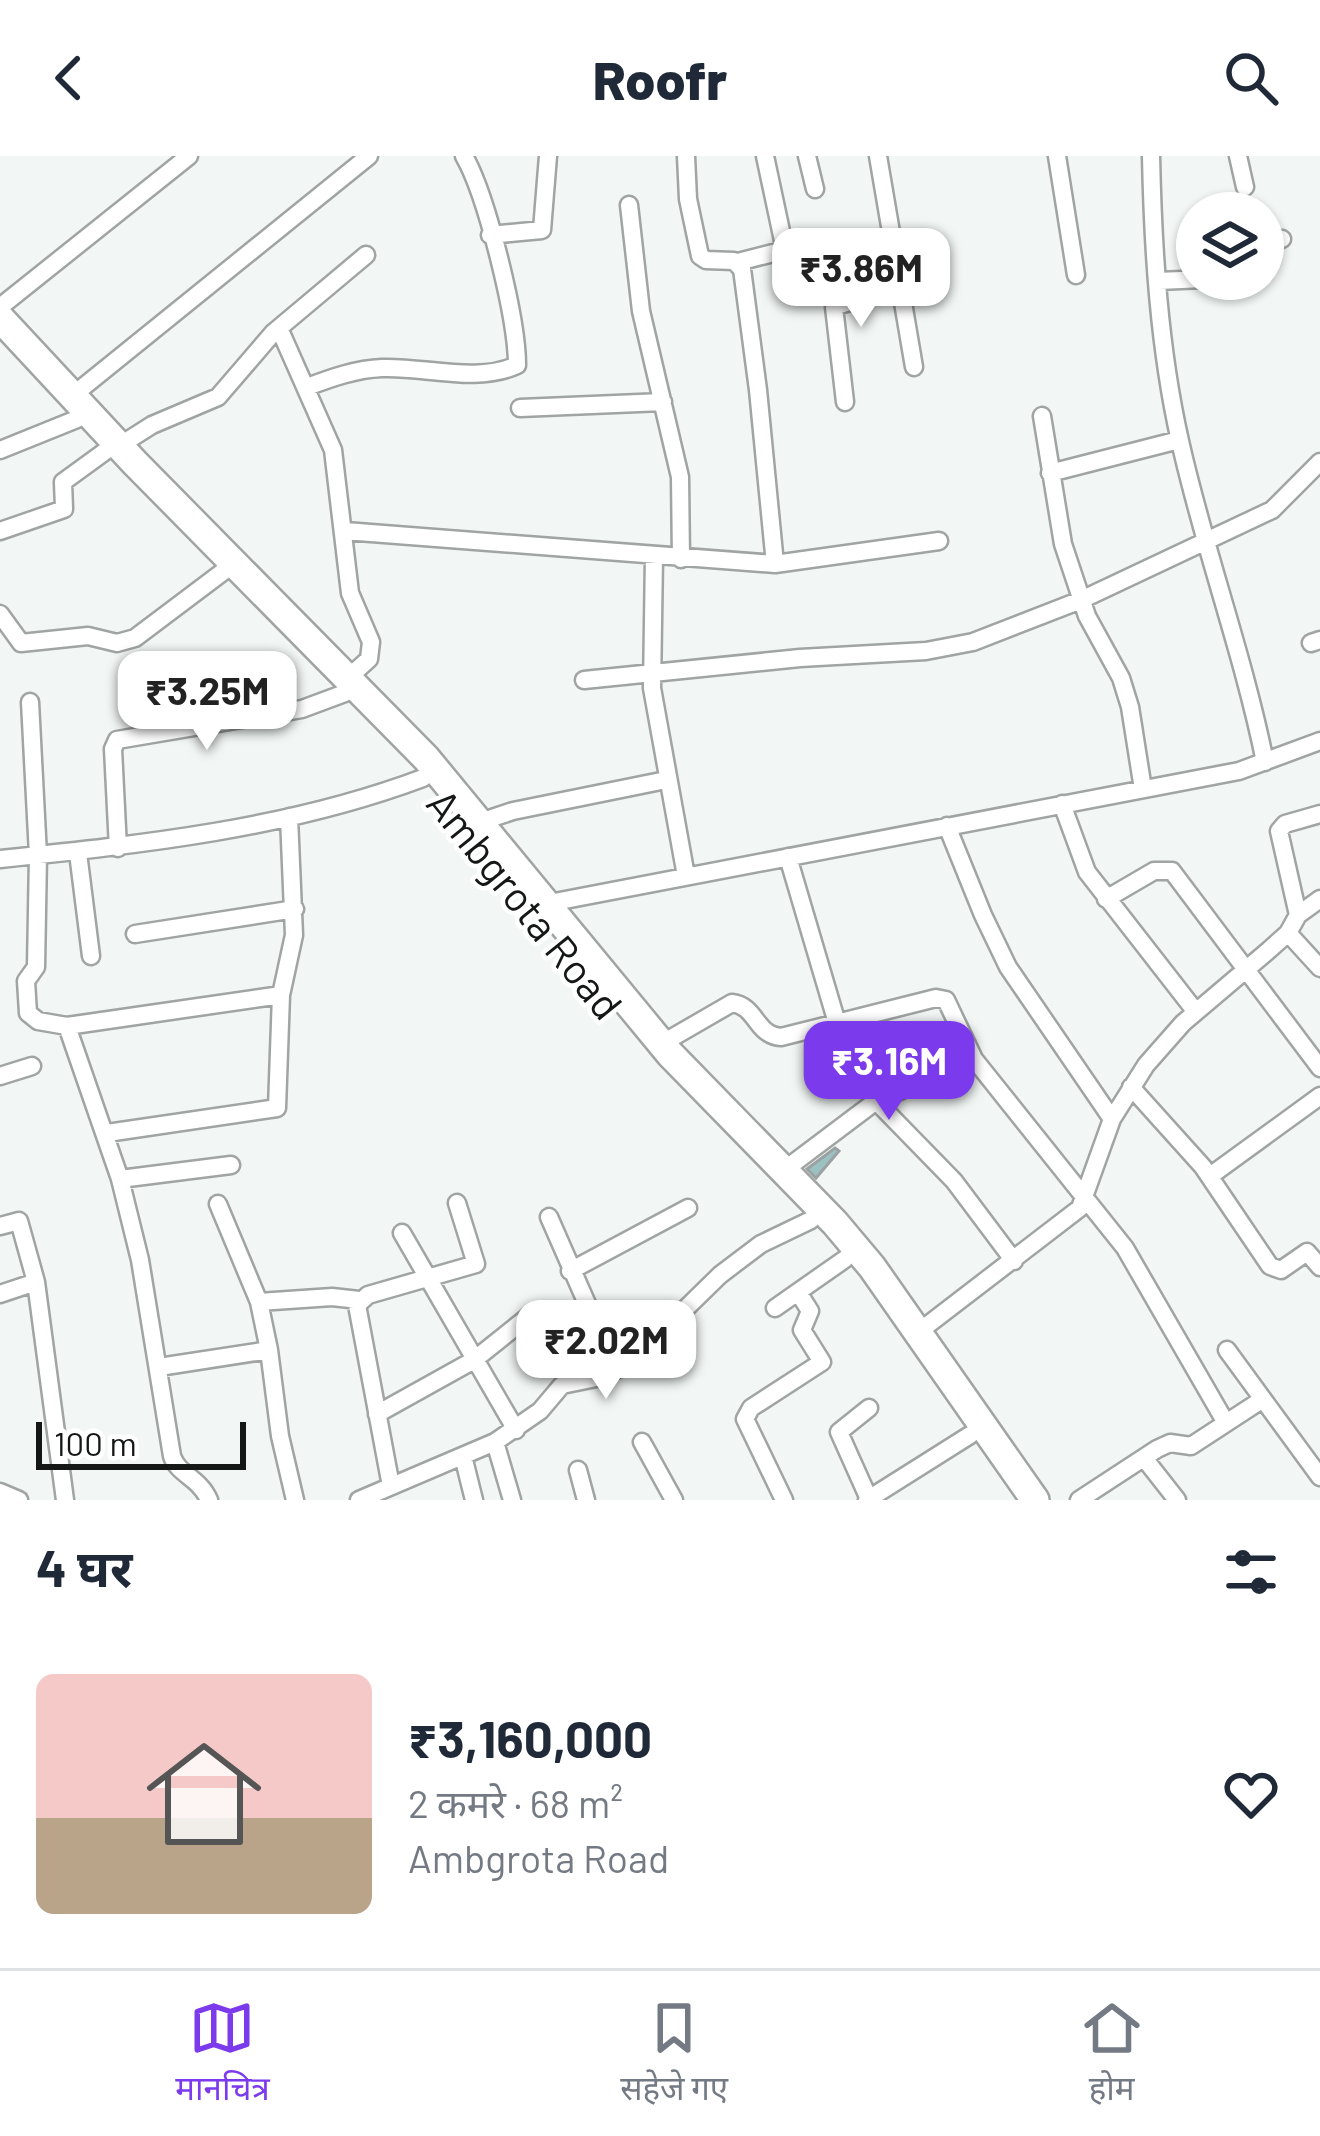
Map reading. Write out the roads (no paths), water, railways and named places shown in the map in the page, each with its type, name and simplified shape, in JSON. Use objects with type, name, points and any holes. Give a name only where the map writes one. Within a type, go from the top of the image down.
[{"type":"main road","points":[[0,317],[75,407]]},
{"type":"main road","name":"Ambgrota Road","points":[[0,335],[75,407],[224,571],[346,686],[644,1045],[845,1259],[1017,1500]]},
{"type":"main road","points":[[113,448],[480,822],[680,1066],[865,1258],[1035,1500]]},
{"type":"street","points":[[0,308],[189,156]]},
{"type":"street","points":[[0,450],[75,407],[369,156]]},
{"type":"street","points":[[307,387],[370,369],[456,372],[517,365],[478,183],[464,156]]},
{"type":"street","points":[[490,235],[542,230],[548,156]]},
{"type":"street","points":[[686,156],[688,200],[700,256],[737,262],[784,250],[764,156]]},
{"type":"street","points":[[807,156],[815,189]]},
{"type":"street","points":[[878,156],[914,367]]},
{"type":"street","points":[[1057,156],[1076,275]]},
{"type":"street","points":[[1151,156],[1168,382],[1205,542],[1242,661],[1265,762]]},
{"type":"street","points":[[1238,156],[1245,187]]},
{"type":"street","points":[[629,205],[641,311],[682,497],[681,559]]},
{"type":"street","points":[[0,531],[64,509],[63,482],[152,424],[218,397],[279,328],[366,255]]},
{"type":"street","points":[[737,262],[742,269],[758,390],[775,564]]},
{"type":"street","points":[[845,402],[834,307],[881,292],[900,280]]},
{"type":"street","points":[[1159,280],[1176,280]]},
{"type":"street","points":[[118,848],[113,749],[117,740],[302,710],[346,686],[369,659],[372,647],[350,593],[333,450],[279,328]]},
{"type":"street","points":[[520,408],[663,402]]},
{"type":"street","points":[[1042,416],[1064,544],[1081,600],[1125,692],[1143,789]]},
{"type":"street","points":[[1050,473],[1179,440]]},
{"type":"street","points":[[584,680],[947,649],[1081,600],[1272,510],[1320,462]]},
{"type":"street","points":[[345,531],[775,564],[939,542]]},
{"type":"street","points":[[654,556],[651,673],[686,876]]},
{"type":"street","points":[[0,614],[16,639],[25,644],[88,636],[122,643],[161,622],[224,571]]},
{"type":"street","points":[[30,702],[38,855],[36,967],[27,980],[28,1013],[38,1021],[67,1025],[280,995]]},
{"type":"street","points":[[550,903],[1143,789],[1265,762],[1320,741]]},
{"type":"street","points":[[0,859],[118,848],[289,818],[373,797],[423,778]]},
{"type":"street","points":[[480,822],[666,780]]},
{"type":"street","points":[[1062,804],[1088,872],[1196,1012]]},
{"type":"street","points":[[1298,915],[1279,831],[1285,824],[1320,814]]},
{"type":"street","points":[[107,1133],[277,1108],[280,995],[293,952],[295,909],[289,818]]},
{"type":"street","points":[[947,826],[1008,967],[1112,1120]]},
{"type":"street","points":[[79,853],[91,956]]},
{"type":"street","points":[[788,857],[837,1023]]},
{"type":"street","points":[[1106,899],[1154,871],[1168,869],[1320,1068]]},
{"type":"street","points":[[925,1327],[1072,1216],[1085,1201],[1112,1120],[1146,1065],[1196,1012],[1320,899]]},
{"type":"street","points":[[550,903],[668,1040],[868,1250],[1044,1500]]},
{"type":"street","points":[[135,934],[295,909]]},
{"type":"street","points":[[1288,932],[1320,968]]},
{"type":"street","points":[[668,1040],[732,1003],[748,1008],[760,1028],[774,1037],[943,998],[974,1059],[1126,1248],[1226,1424]]},
{"type":"street","points":[[67,1025],[120,1179],[174,1463],[201,1483],[209,1500]]},
{"type":"street","points":[[791,1165],[876,1101],[974,1059]]},
{"type":"street","points":[[0,1076],[32,1066]]},
{"type":"street","points":[[1131,1087],[1210,1176],[1273,1268],[1281,1270],[1307,1252],[1320,1267]]},
{"type":"street","points":[[1210,1176],[1320,1096]]},
{"type":"street","points":[[876,1101],[954,1181],[1014,1262]]},
{"type":"street","points":[[120,1179],[231,1165]]},
{"type":"street","points":[[260,1302],[359,1300],[477,1263],[457,1203]]},
{"type":"street","points":[[218,1204],[260,1302],[280,1436],[295,1500]]},
{"type":"street","points":[[570,1271],[688,1208]]},
{"type":"street","points":[[548,1217],[616,1370]]},
{"type":"street","points":[[0,1226],[16,1220],[21,1224],[36,1282],[64,1500]]},
{"type":"street","points":[[359,1500],[398,1490],[495,1442],[540,1411],[562,1385],[616,1370],[643,1352],[687,1304],[746,1254],[811,1220]]},
{"type":"street","points":[[402,1232],[516,1430]]},
{"type":"street","points":[[775,1308],[845,1259]]},
{"type":"street","points":[[0,1294],[36,1282]]},
{"type":"street","points":[[784,1500],[745,1419],[751,1408],[822,1362],[802,1330],[810,1311],[798,1292]]},
{"type":"street","points":[[359,1300],[356,1309],[377,1414],[398,1490]]},
{"type":"street","points":[[377,1414],[474,1360],[529,1316]]},
{"type":"street","points":[[159,1367],[269,1350]]},
{"type":"street","points":[[1227,1350],[1320,1478]]},
{"type":"street","points":[[1079,1500],[1165,1445],[1191,1446],[1263,1400]]},
{"type":"street","points":[[869,1408],[838,1432],[868,1499],[970,1435]]},
{"type":"street","points":[[495,1442],[512,1500]]},
{"type":"street","points":[[642,1442],[674,1500]]},
{"type":"street","points":[[464,1456],[474,1500]]},
{"type":"street","points":[[1144,1458],[1177,1500]]},
{"type":"street","points":[[578,1470],[586,1500]]},
{"type":"street","points":[[0,1492],[19,1500]]}]
